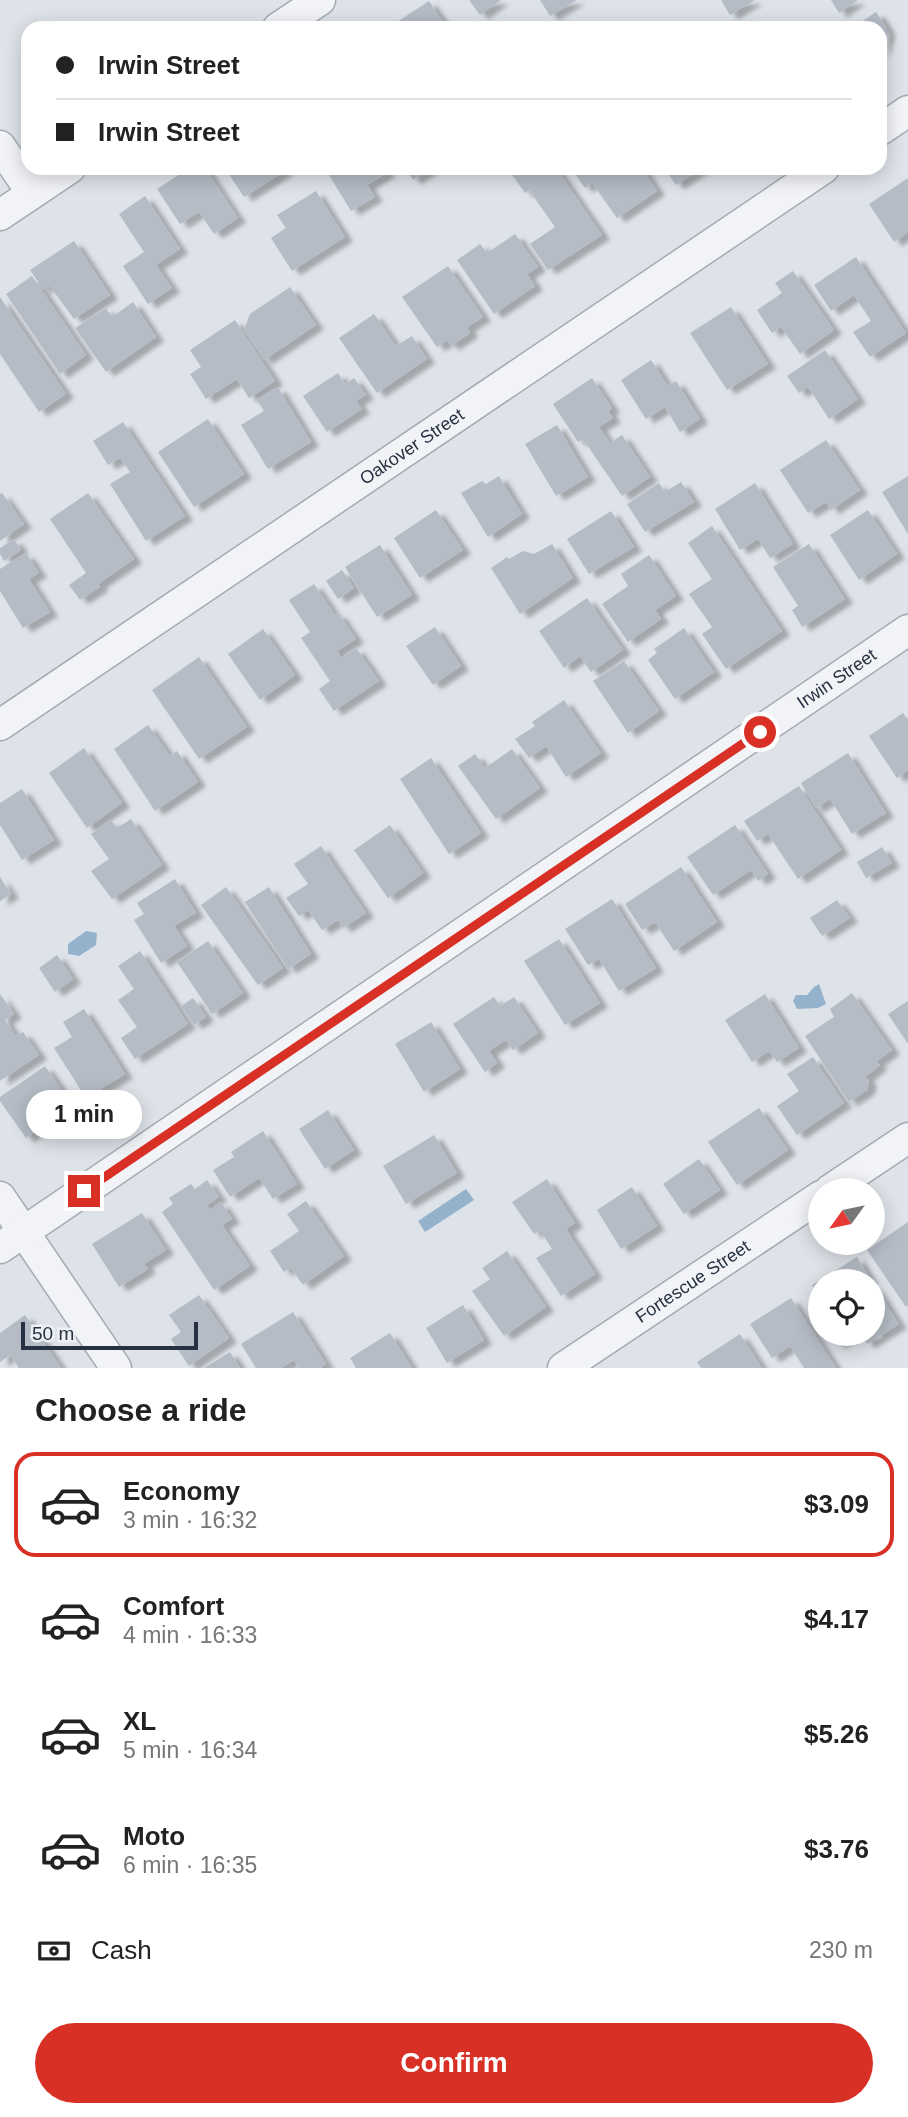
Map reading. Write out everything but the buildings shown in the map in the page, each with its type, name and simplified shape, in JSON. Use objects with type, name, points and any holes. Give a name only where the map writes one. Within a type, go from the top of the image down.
[{"type":"street","points":[[288,21],[320,0]]},
{"type":"street","points":[[887,125],[908,111]]},
{"type":"street","points":[[0,146],[32,193]]},
{"type":"street","points":[[0,215],[59,175]]},
{"type":"street","name":"Oakover Street","points":[[0,725],[814,175]]},
{"type":"street","name":"Irwin Street","points":[[12,1240],[908,630]]},
{"type":"street","points":[[848,1178],[908,1138]]},
{"type":"street","points":[[0,1197],[12,1240],[116,1368]]},
{"type":"street","name":"Fortescue Street","points":[[563,1368],[808,1205]]},
{"type":"water","points":[[86,931],[97,933],[96,945],[79,956],[68,954],[68,944]]},
{"type":"water","points":[[819,984],[826,1004],[818,1008],[797,1009],[793,1001],[796,995],[807,995]]},
{"type":"water","points":[[466,1189],[474,1200],[425,1232],[418,1221]]},
{"type":"route","points":[[84,1191],[760,732]]}]
